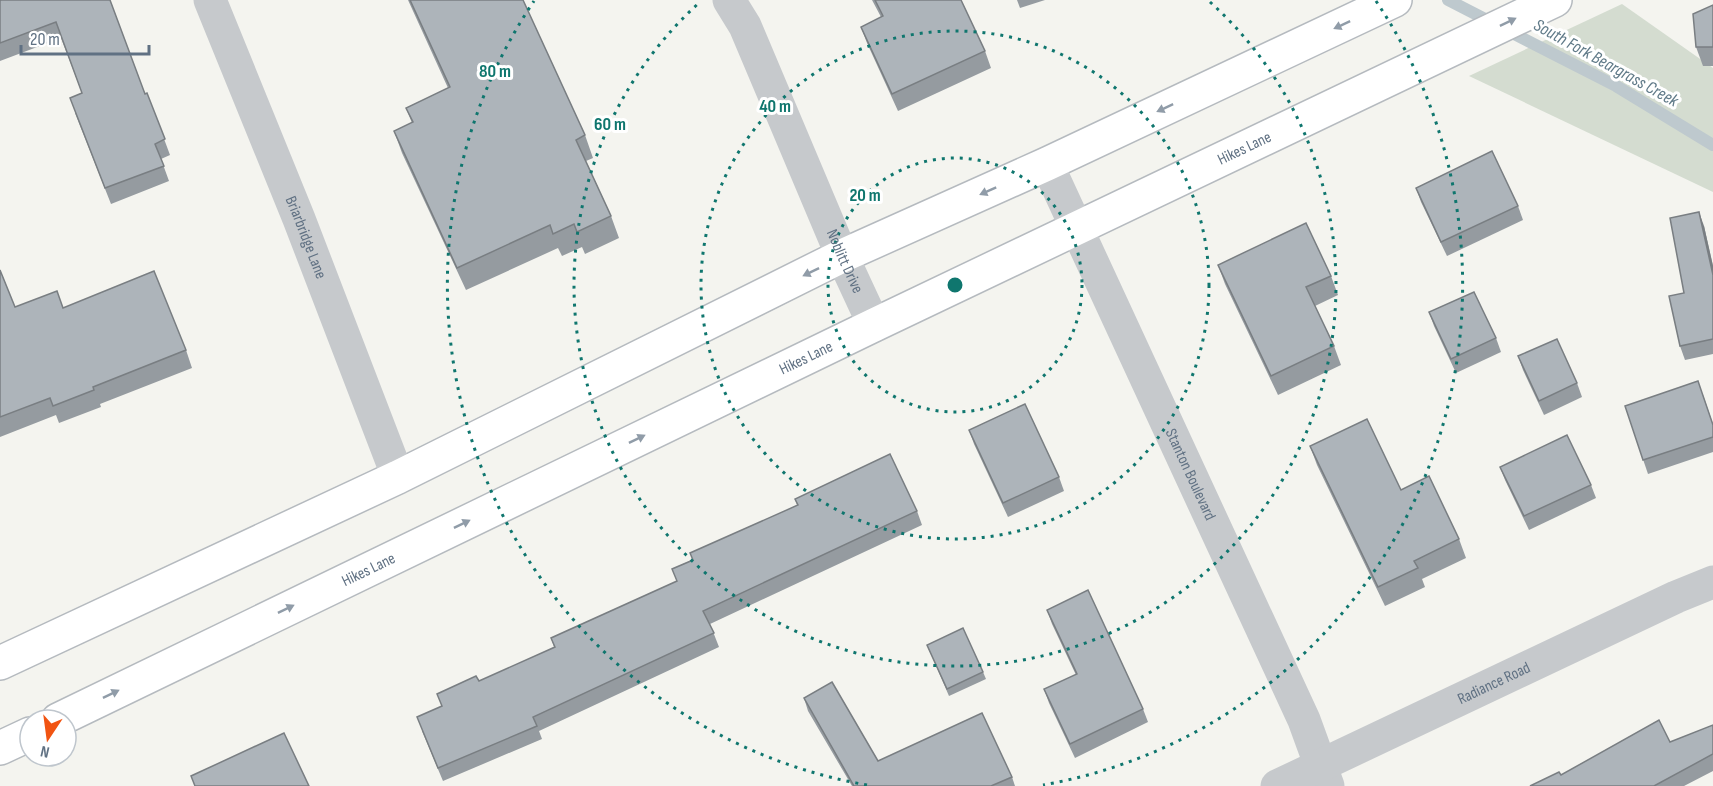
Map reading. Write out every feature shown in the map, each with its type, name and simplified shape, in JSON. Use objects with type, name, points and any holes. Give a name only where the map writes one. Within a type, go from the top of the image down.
[{"type":"main road","points":[[0,663],[398,477],[842,256],[1047,164],[1395,0]]},
{"type":"main road","name":"Hikes Lane","points":[[78,710],[874,325],[1555,0]]},
{"type":"main road","points":[[0,748],[18,740]]},
{"type":"street","name":"Briarbridge Lane","points":[[210,0],[299,219],[398,477]]},
{"type":"street","name":"Noblitt Drive","points":[[729,0],[745,26],[842,256],[874,325]]},
{"type":"street","name":"Stanton Boulevard","points":[[1047,164],[1304,720],[1324,776]]},
{"type":"street","name":"Radiance Road","points":[[1277,786],[1324,776],[1676,597],[1713,582]]},
{"type":"shaded area","points":[[1622,4],[1713,68],[1713,192],[1469,76]]},
{"type":"building","points":[[1,0],[110,0],[145,94],[147,93],[165,139],[155,144],[164,166],[105,188],[70,98],[82,93],[56,22],[0,43]]},
{"type":"building","points":[[410,0],[523,0],[585,135],[576,140],[611,216],[577,232],[574,224],[553,234],[550,225],[457,268],[394,131],[413,122],[406,108],[450,87]]},
{"type":"building","points":[[875,0],[961,0],[985,51],[892,94],[861,27],[883,16]]},
{"type":"building","points":[[1713,5],[1713,47],[1696,47],[1693,14]]},
{"type":"building","points":[[1492,151],[1518,206],[1441,242],[1416,188]]},
{"type":"building","points":[[1699,212],[1713,275],[1713,339],[1680,346],[1669,296],[1684,293],[1670,218]]},
{"type":"building","points":[[1306,223],[1331,276],[1306,287],[1334,346],[1271,376],[1218,265]]},
{"type":"building","points":[[0,270],[15,307],[57,291],[63,308],[154,271],[186,350],[93,387],[94,390],[53,406],[50,398],[0,417]]},
{"type":"building","points":[[1474,292],[1496,338],[1451,359],[1429,312]]},
{"type":"building","points":[[1557,339],[1577,383],[1539,401],[1518,356]]},
{"type":"building","points":[[1698,381],[1713,425],[1713,437],[1643,460],[1625,406]]},
{"type":"building","points":[[1025,404],[1059,477],[1003,503],[969,430]]},
{"type":"building","points":[[1367,419],[1401,490],[1429,476],[1459,539],[1414,561],[1418,568],[1378,587],[1310,446]]},
{"type":"building","points":[[1567,435],[1591,485],[1524,516],[1500,467]]},
{"type":"building","points":[[890,454],[917,511],[703,611],[714,633],[533,717],[537,726],[438,768],[417,717],[442,706],[437,694],[476,676],[479,681],[555,647],[551,638],[677,581],[672,569],[693,560],[690,553],[798,505],[795,499]]},
{"type":"building","points":[[1088,590],[1143,709],[1070,744],[1044,689],[1077,674],[1047,610]]},
{"type":"building","points":[[963,628],[983,672],[947,689],[927,645]]},
{"type":"building","points":[[832,682],[878,761],[982,713],[1012,777],[991,786],[854,786],[804,698]]},
{"type":"building","points":[[1659,720],[1670,742],[1713,725],[1713,754],[1654,786],[1530,786],[1559,772],[1561,775]]},
{"type":"building","points":[[284,733],[309,786],[195,786],[191,776]]},
{"type":"waterway","name":"South Fork Beargrass Creek","points":[[1448,0],[1616,86],[1713,145]]}]
